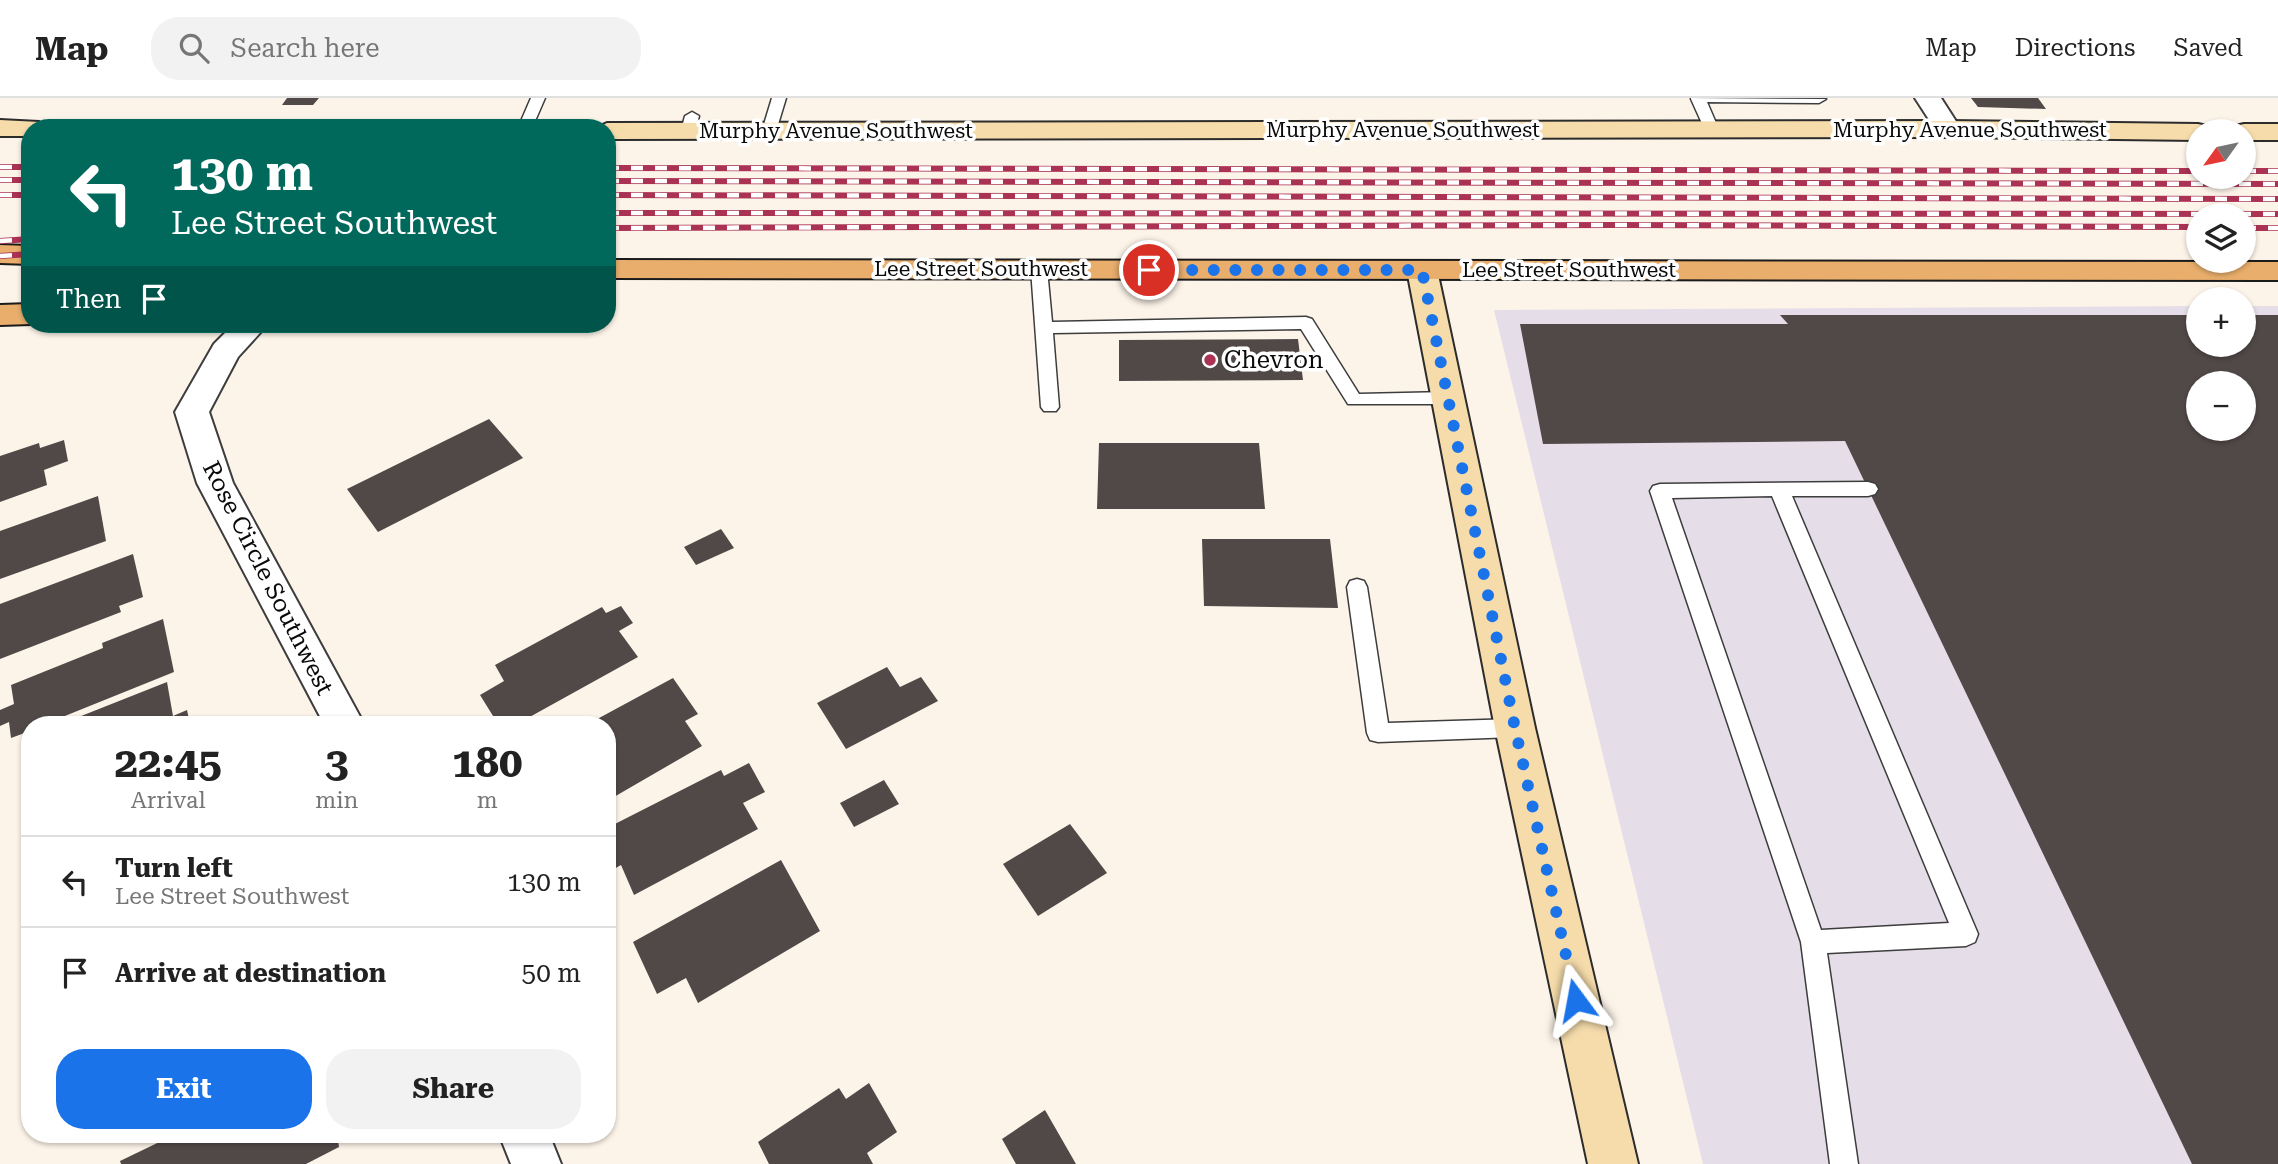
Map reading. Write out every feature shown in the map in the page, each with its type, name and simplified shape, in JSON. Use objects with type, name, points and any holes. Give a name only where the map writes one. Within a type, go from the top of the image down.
[{"type":"main road","points":[[0,254],[21,255]]},
{"type":"main road","name":"Lee Street Southwest","points":[[616,269],[2278,271]]},
{"type":"main road","points":[[0,314],[21,314]]},
{"type":"street","points":[[1928,98],[1948,130]]},
{"type":"street","name":"Murphy Avenue Southwest","points":[[616,130],[690,124],[769,131],[2186,132]]},
{"type":"street","points":[[0,128],[21,128]]},
{"type":"street","points":[[2256,132],[2278,132]]},
{"type":"street","points":[[1422,270],[1515,728],[1613,1164]]},
{"type":"street","name":"Rose Circle Southwest","points":[[243,333],[225,351],[192,412],[215,484],[340,716]]},
{"type":"street","points":[[528,1143],[536,1164]]},
{"type":"lane","points":[[529,119],[538,98]]},
{"type":"lane","points":[[769,131],[779,98]]},
{"type":"lane","points":[[1712,130],[1698,99],[1820,99],[1827,130]]},
{"type":"lane","points":[[1039,269],[1050,407]]},
{"type":"lane","points":[[1044,328],[1306,323],[1354,400],[1448,398]]},
{"type":"lane","points":[[1779,489],[1966,934],[1812,942]]},
{"type":"lane","points":[[1844,1164],[1812,942],[1660,491],[1868,489]]},
{"type":"lane","points":[[1357,587],[1378,733],[1515,728]]},
{"type":"shaded area","points":[[2186,306],[2186,357],[2256,357],[2256,306],[2278,306],[2278,1164],[1703,1164],[1494,310]]},
{"type":"building","points":[[287,98],[319,98],[313,105],[282,105]]},
{"type":"building","points":[[1971,98],[2038,98],[2046,109],[1978,107]]},
{"type":"building","points":[[1780,315],[2186,315],[2186,357],[2256,357],[2256,315],[2278,315],[2278,1164],[2192,1164],[1845,441],[1543,444],[1520,324],[1788,324]]},
{"type":"building","name":"Chevron","points":[[1298,339],[1303,380],[1119,381],[1119,340]]},
{"type":"building","points":[[489,419],[523,458],[378,532],[347,489]]},
{"type":"building","points":[[64,440],[68,461],[44,470],[47,485],[0,502],[0,456],[39,443],[40,448]]},
{"type":"building","points":[[1099,443],[1259,443],[1265,509],[1097,509]]},
{"type":"building","points":[[98,496],[106,541],[0,579],[0,531]]},
{"type":"building","points":[[721,529],[734,548],[696,565],[684,547]]},
{"type":"building","points":[[1202,539],[1330,539],[1338,608],[1204,606]]},
{"type":"building","points":[[133,554],[143,597],[119,606],[121,612],[0,659],[0,604]]},
{"type":"building","points":[[621,606],[633,623],[619,631],[638,657],[531,716],[493,716],[480,695],[504,681],[495,665],[602,607],[606,613]]},
{"type":"building","points":[[163,619],[174,672],[65,716],[21,716],[21,734],[11,738],[9,722],[0,726],[0,710],[14,704],[11,685],[103,648],[102,643]]},
{"type":"building","points":[[887,667],[900,687],[921,677],[938,701],[846,749],[817,703]]},
{"type":"building","points":[[673,678],[698,714],[685,721],[702,746],[616,796],[616,716],[603,716]]},
{"type":"building","points":[[167,682],[173,716],[81,716]]},
{"type":"building","points":[[187,710],[188,716],[173,716]]},
{"type":"building","points":[[749,763],[765,792],[743,803],[758,829],[634,895],[621,865],[616,868],[616,823],[721,770],[724,776]]},
{"type":"building","points":[[884,780],[899,804],[854,827],[840,803]]},
{"type":"building","points":[[1070,824],[1107,873],[1038,916],[1003,864]]},
{"type":"building","points":[[781,860],[820,931],[698,1003],[686,978],[657,994],[633,942]]},
{"type":"building","points":[[869,1083],[897,1132],[867,1153],[873,1164],[769,1164],[758,1142],[839,1088],[846,1099]]},
{"type":"building","points":[[1045,1110],[1076,1164],[1016,1164],[1002,1139]]},
{"type":"building","points":[[157,1143],[338,1143],[339,1147],[306,1164],[121,1164],[120,1161]]},
{"type":"railway","points":[[0,167],[21,167]]},
{"type":"railway","points":[[616,168],[2186,171]]},
{"type":"railway","points":[[2256,171],[2278,171]]},
{"type":"railway","points":[[0,180],[21,180]]},
{"type":"railway","points":[[616,181],[2278,184]]},
{"type":"railway","points":[[0,195],[21,195]]},
{"type":"railway","points":[[616,195],[2278,199]]},
{"type":"railway","points":[[616,213],[2278,214]]},
{"type":"railway","points":[[616,228],[1617,225],[2186,227]]},
{"type":"railway","points":[[2256,228],[2278,228]]},
{"type":"railway","points":[[0,241],[21,240]]},
{"type":"railway","points":[[0,256],[21,255]]},
{"type":"place","name":"Chevron","points":[[1210,360]]},
{"type":"route","points":[[1149,270],[1422,270],[1515,728],[1576,1000]]}]
